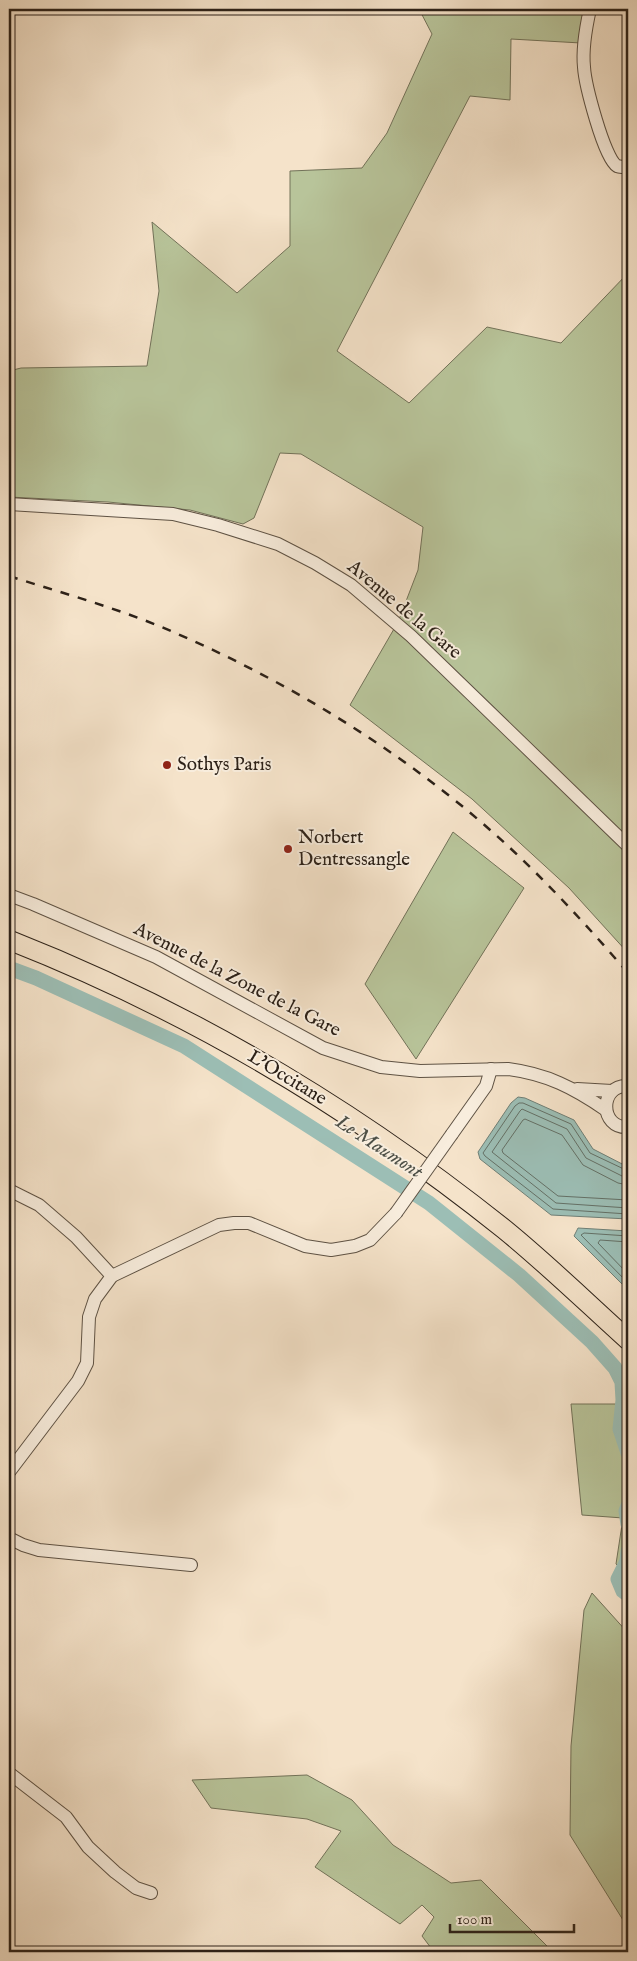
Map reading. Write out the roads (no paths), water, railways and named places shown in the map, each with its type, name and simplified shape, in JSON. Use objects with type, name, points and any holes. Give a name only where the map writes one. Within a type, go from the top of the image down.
[{"type":"highway","name":"L'Occitane","points":[[9,927],[87,960],[190,1009],[282,1060],[331,1091],[391,1130],[468,1186],[556,1259],[628,1324]]},
{"type":"highway","name":"L'Occitane","points":[[9,940],[115,985],[184,1019],[254,1058],[329,1104],[416,1164],[504,1229],[628,1340]]},
{"type":"street","points":[[590,9],[586,27],[583,66],[592,105],[608,156],[617,166],[628,168]]},
{"type":"street","name":"Avenue de la Gare","points":[[9,504],[173,514],[218,525],[278,544],[315,563],[350,585],[411,636],[628,846]]},
{"type":"street","name":"Avenue de la Zone de la Gare","points":[[9,895],[156,957],[323,1048],[381,1066],[420,1071],[508,1069],[543,1076],[572,1088],[606,1110],[612,1122],[628,1127]]},
{"type":"street","points":[[9,1472],[78,1381],[87,1363],[89,1317],[96,1299],[112,1276],[219,1225],[248,1223],[305,1246],[331,1250],[356,1246],[370,1240],[396,1213],[486,1086],[490,1069]]},
{"type":"street","points":[[606,1110],[606,1103],[612,1091],[618,1087],[628,1086]]},
{"type":"street","name":"Avenue de la Zone de la Gare","points":[[572,1088],[612,1091]]},
{"type":"street","points":[[9,1190],[39,1206],[76,1237],[112,1276]]},
{"type":"street","points":[[9,1538],[23,1546],[39,1550],[191,1565]]},
{"type":"street","points":[[9,1773],[66,1817],[88,1847],[115,1872],[136,1888],[151,1893]]},
{"type":"water","points":[[518,1097],[525,1098],[574,1120],[593,1149],[628,1167],[628,1219],[551,1215],[480,1159],[478,1152],[511,1103]]},
{"type":"water","points":[[578,1228],[628,1231],[628,1290],[574,1236]]},
{"type":"waterway","name":"Le Maumont","points":[[9,968],[36,978],[184,1046],[429,1203],[519,1275],[592,1342],[615,1368],[622,1382],[623,1400],[620,1429],[628,1453]]},
{"type":"waterway","name":"Le Maumont","points":[[628,1506],[626,1511],[628,1524]]},
{"type":"waterway","name":"Le Maumont","points":[[628,1551],[627,1561],[618,1579],[623,1591],[628,1595]]},
{"type":"railway","points":[[9,576],[141,619],[206,647],[299,695],[388,750],[471,813],[509,847],[570,908],[628,973]]},
{"type":"place","name":"Sothys Paris","points":[[167,765]]},
{"type":"place","name":"Norbert Dentressangle","points":[[288,849]]}]
